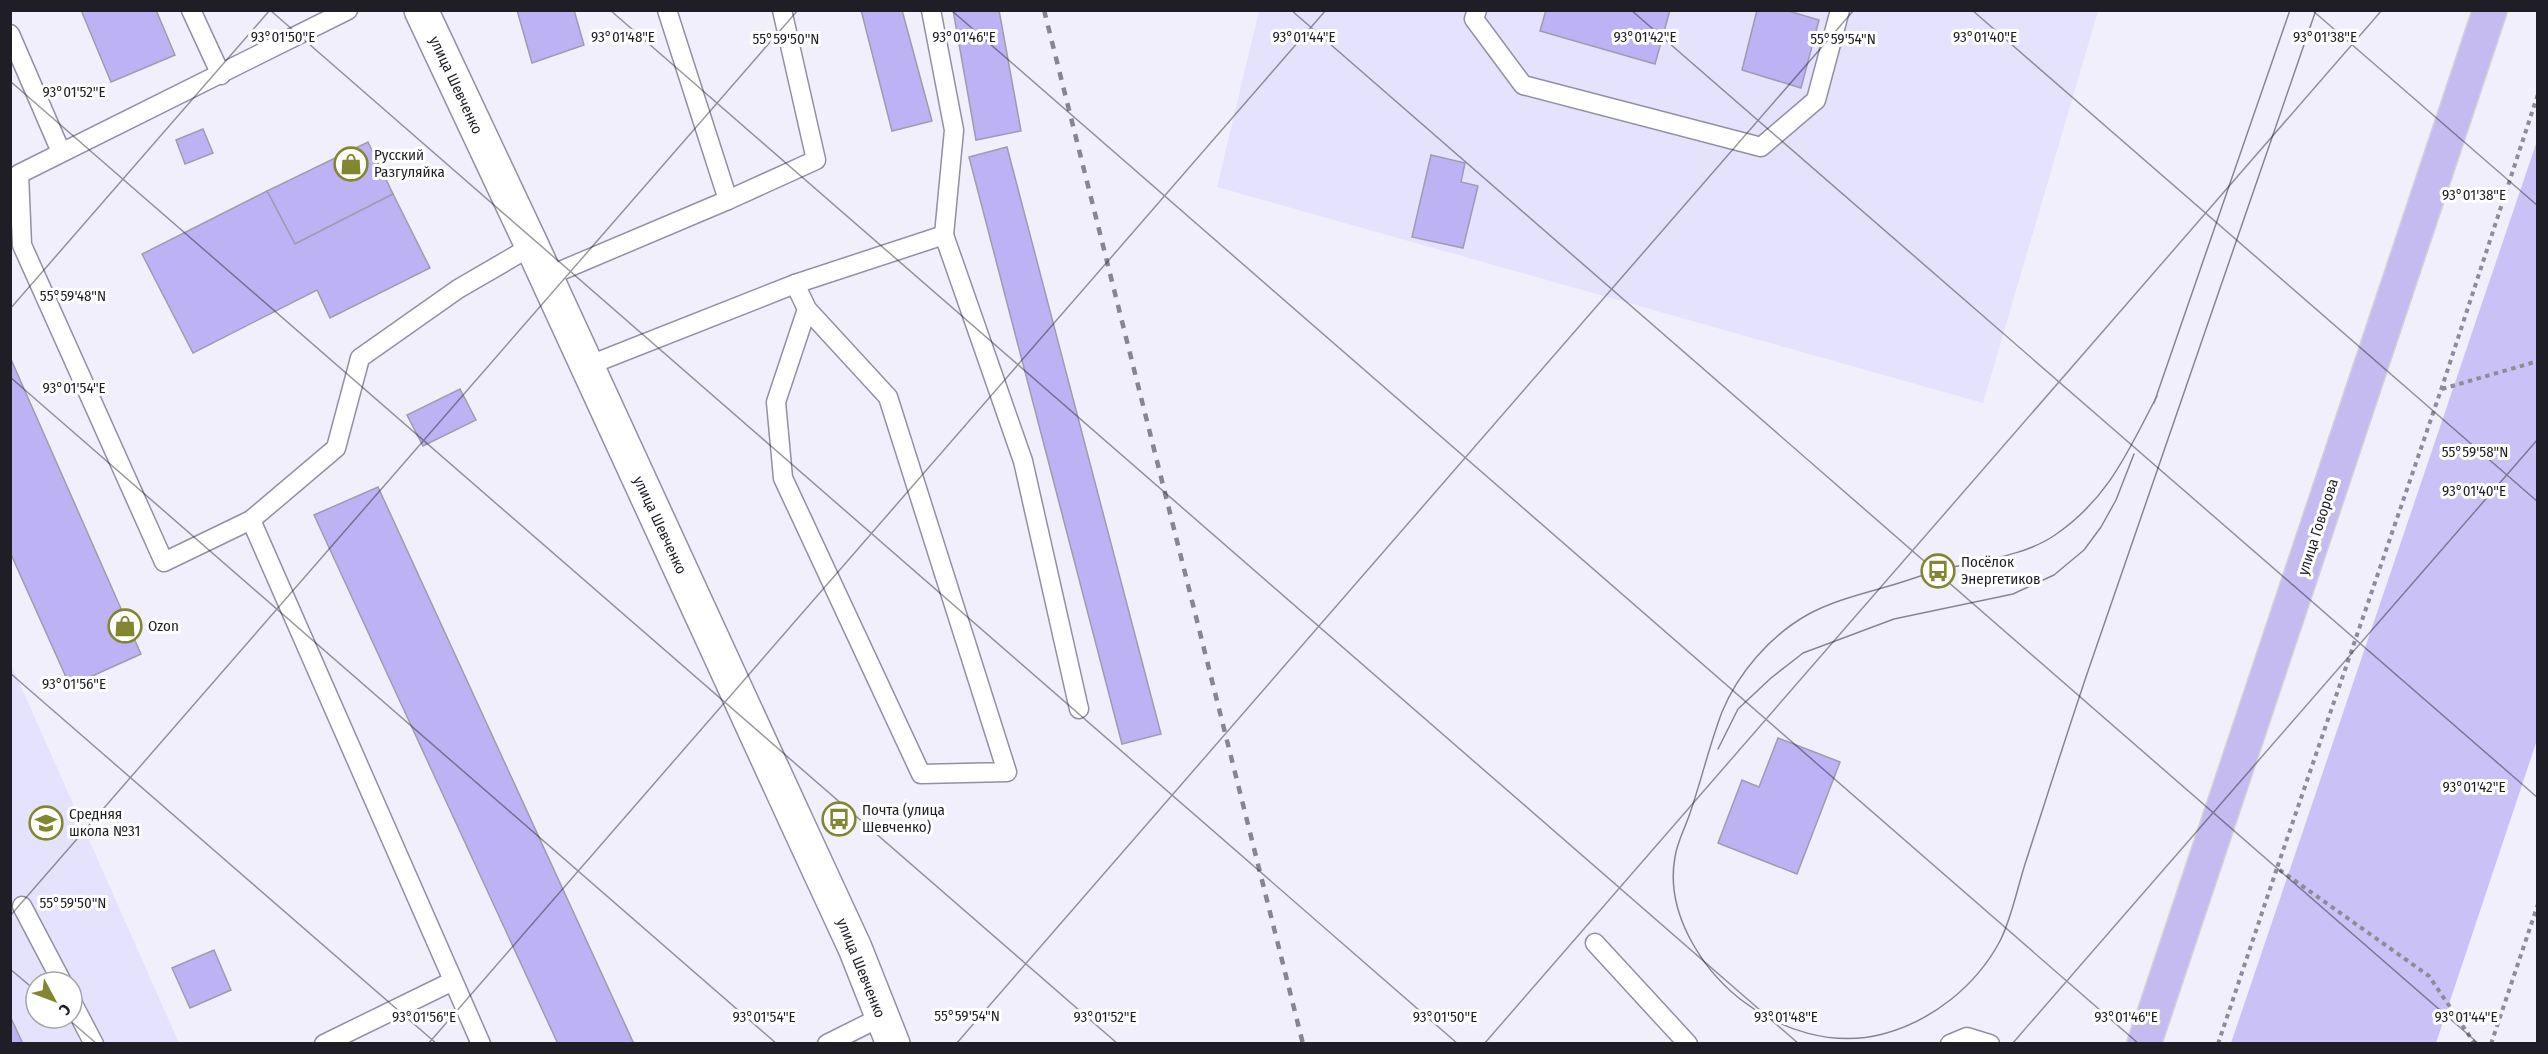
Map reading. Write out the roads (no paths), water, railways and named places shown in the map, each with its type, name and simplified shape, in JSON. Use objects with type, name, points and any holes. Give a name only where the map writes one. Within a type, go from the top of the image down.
[{"type":"main road","name":"улица Говорова","points":[[2145,1044],[2490,10]]},
{"type":"street","name":"улица Шевченко","points":[[420,10],[532,246],[855,948],[887,1030]]},
{"type":"lane","points":[[191,10],[221,75]]},
{"type":"lane","points":[[348,10],[19,174],[22,245],[164,562],[251,520],[336,448],[360,358],[458,289],[532,246]]},
{"type":"lane","points":[[667,10],[728,200]]},
{"type":"lane","points":[[546,277],[816,160],[782,10]]},
{"type":"lane","points":[[932,10],[954,130],[944,235],[1023,461],[1079,709]]},
{"type":"lane","points":[[1477,10],[1474,19],[1523,85],[1761,147],[1816,100],[1840,10]]},
{"type":"lane","points":[[10,34],[61,152]]},
{"type":"lane","points":[[587,366],[795,284],[944,235]]},
{"type":"lane","points":[[795,284],[807,309],[888,397],[1007,772],[921,774],[783,478],[776,402],[807,309]]},
{"type":"lane","points":[[251,520],[481,1044]]},
{"type":"lane","points":[[22,906],[56,970]]},
{"type":"lane","points":[[1595,943],[1688,1044]]},
{"type":"lane","points":[[324,1044],[453,981]]},
{"type":"lane","points":[[84,1025],[94,1044]]},
{"type":"lane","points":[[827,1044],[887,1030]]},
{"type":"lane","points":[[1950,1044],[1967,1037],[1990,1044]]},
{"type":"tram line","points":[[2154,403],[2290,10]]},
{"type":"tram line","points":[[2157,396],[2126,454],[2103,489],[2074,521],[2055,535],[2015,553],[1935,572],[1847,598],[1817,610],[1780,634],[1757,657],[1737,683],[1722,712],[1713,738],[1679,842],[1673,877],[1675,897],[1681,917],[1699,954],[1725,986],[1756,1010],[1790,1028],[1827,1037],[1864,1038],[1883,1034],[1919,1020],[1951,1000],[1978,973],[2000,941],[2088,671],[2316,10]]},
{"type":"tram line","points":[[1718,749],[1738,709],[1771,678],[1803,653],[1894,619],[2013,594],[2054,575],[2084,550],[2101,527],[2116,500],[2134,454]]},
{"type":"railway","points":[[1044,10],[1303,1044]]},
{"type":"place","name":"Русский Разгуляйка","points":[[351,164]]},
{"type":"place","name":"Посёлок Энергетиков","points":[[1938,571]]},
{"type":"place","name":"Ozon","points":[[125,626]]},
{"type":"place","name":"Почта (улица Шевченко)","points":[[839,819]]},
{"type":"place","name":"Средняя школа №31","points":[[46,823]]}]
